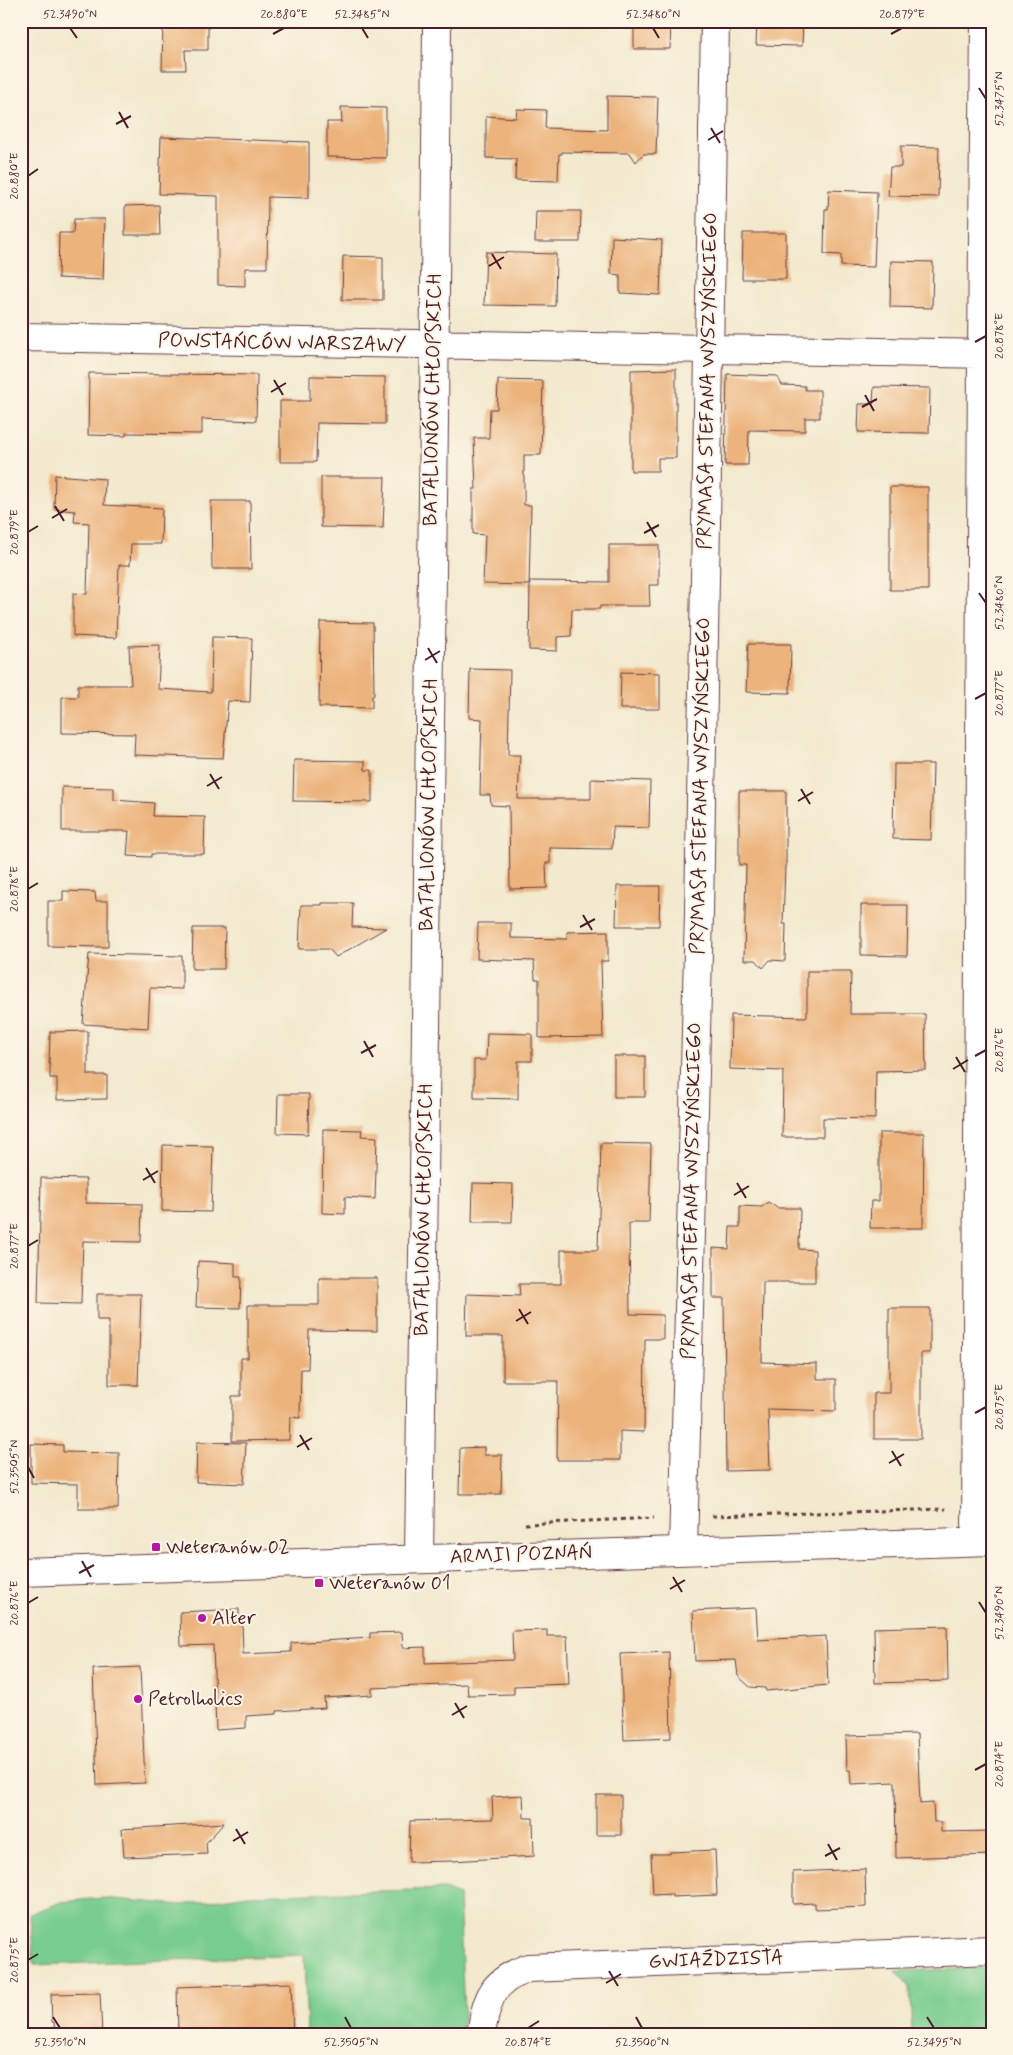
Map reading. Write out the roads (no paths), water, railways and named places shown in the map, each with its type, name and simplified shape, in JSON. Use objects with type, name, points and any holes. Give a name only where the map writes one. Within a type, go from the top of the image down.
[{"type":"street","name":"BATALIONÓW CHŁOPSKICH","points":[[419,1558],[437,21]]},
{"type":"street","name":"PRYMASA STEFANA WYSZYŃSKIEGO","points":[[683,1550],[699,912],[715,21]]},
{"type":"street","points":[[984,1541],[987,353],[985,21]]},
{"type":"street","name":"POWSTAŃCÓW WARSZAWY","points":[[21,337],[434,346],[987,353]]},
{"type":"street","name":"ARMII POZNAŃ","points":[[21,1572],[984,1541]]},
{"type":"street","name":"GWIAŹDZISTA","points":[[481,2034],[491,1994],[504,1978],[528,1968],[992,1950]]},
{"type":"place","name":"Weteranów 02","points":[[156,1547]]},
{"type":"place","name":"Weteranów 01","points":[[319,1583]]},
{"type":"place","name":"Alter","points":[[202,1618]]},
{"type":"place","name":"Petrolholics","points":[[138,1699]]}]
